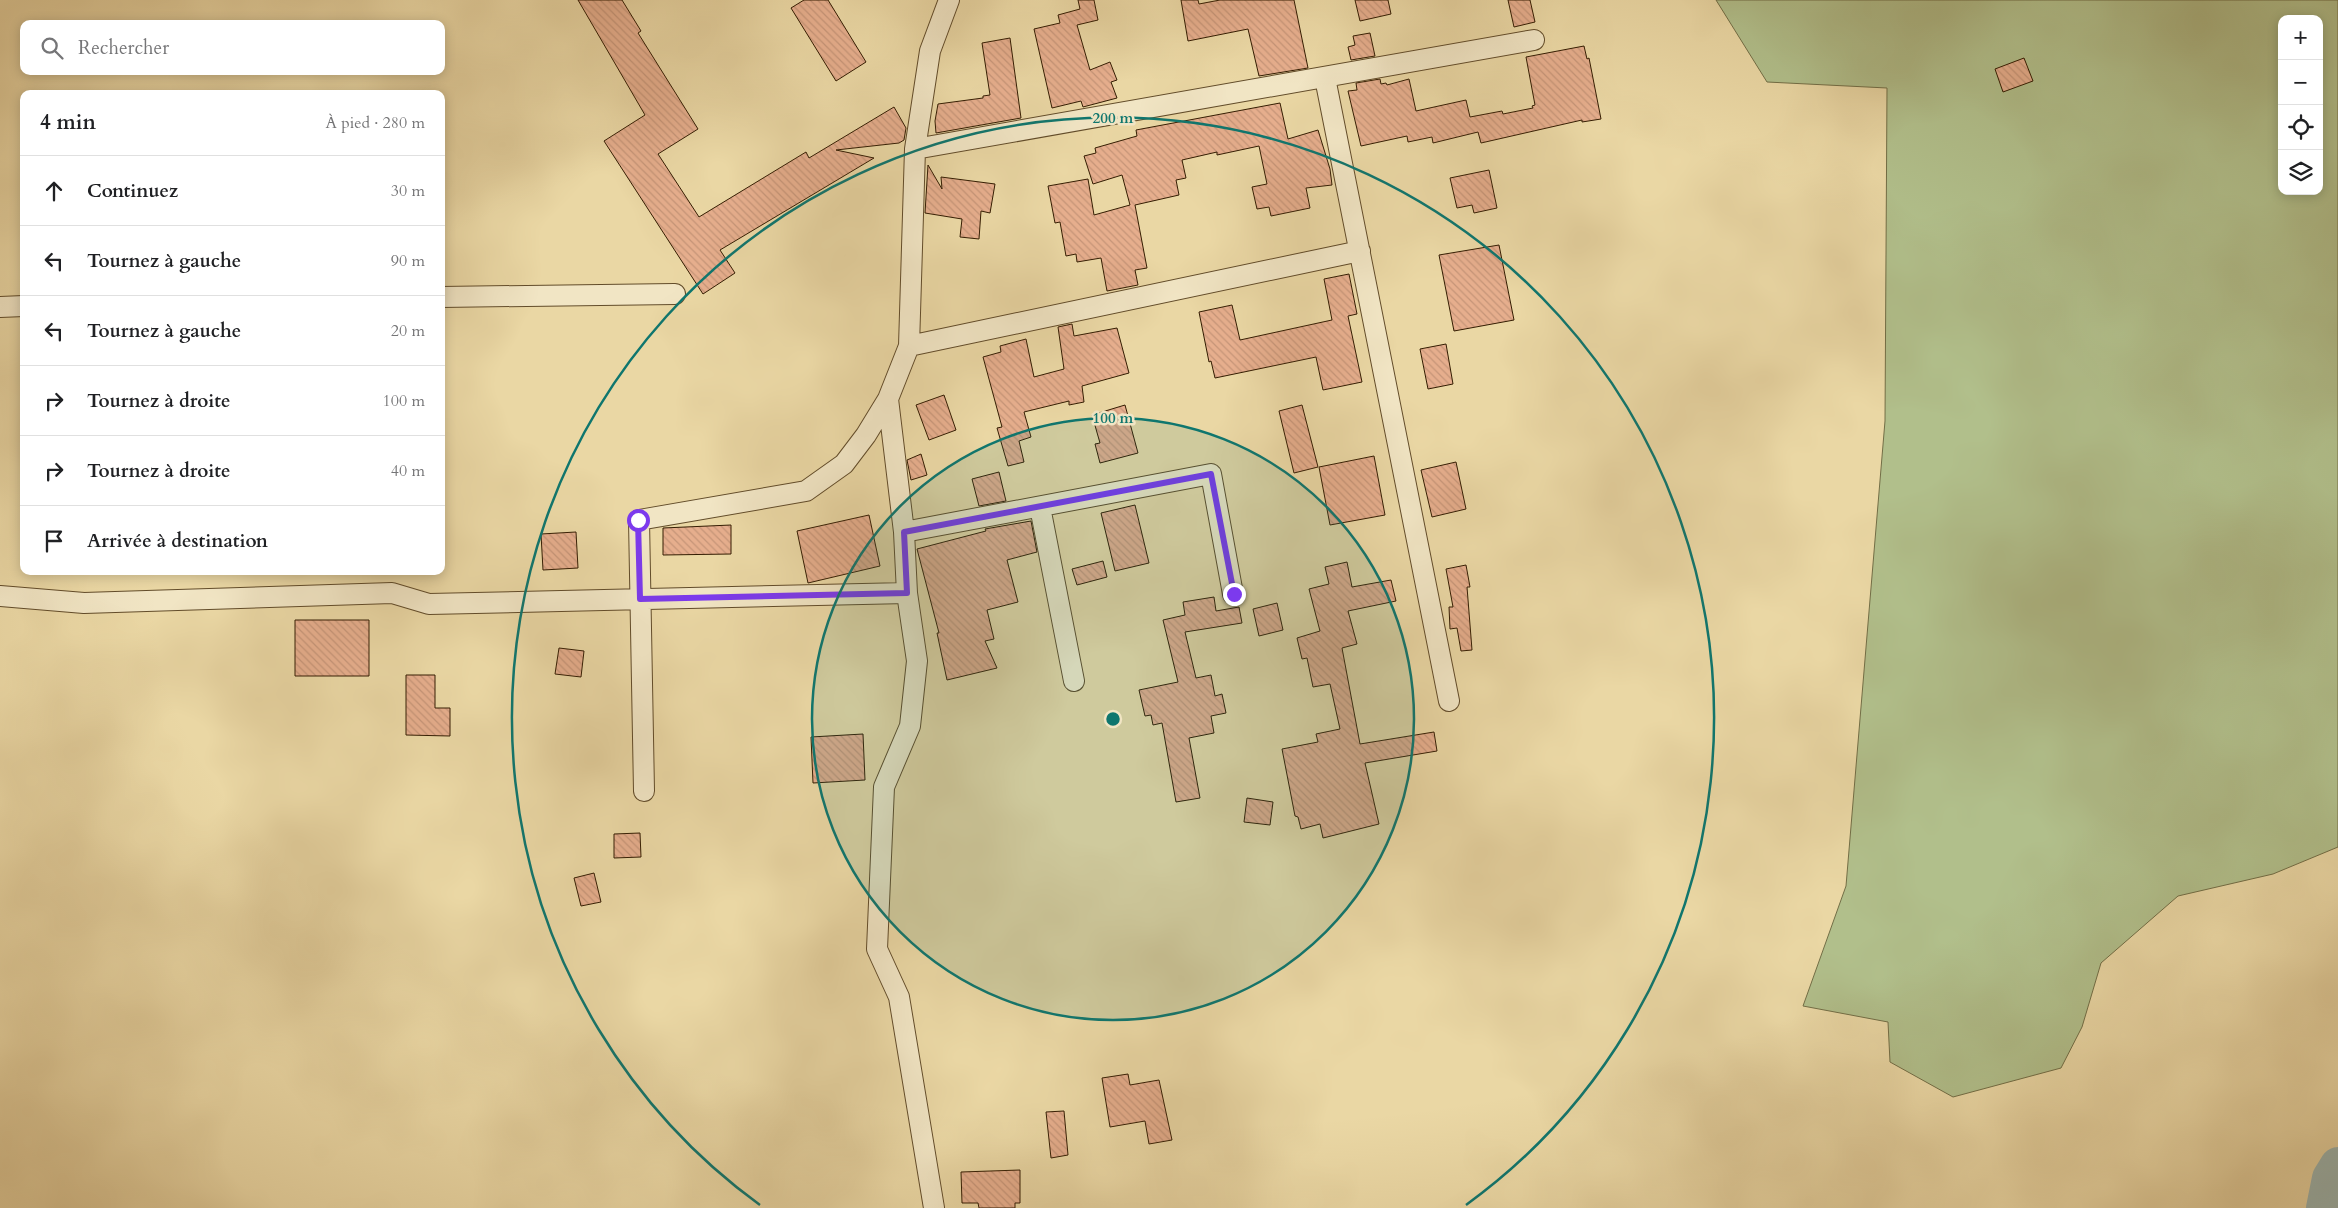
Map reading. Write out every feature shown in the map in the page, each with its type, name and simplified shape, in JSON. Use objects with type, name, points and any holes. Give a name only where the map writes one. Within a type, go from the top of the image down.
[{"type":"street","points":[[644,791],[638,520],[806,491],[844,464],[866,435],[888,399],[909,346],[915,149],[930,50],[948,0]]},
{"type":"street","points":[[915,149],[1534,40]]},
{"type":"street","points":[[1325,78],[1449,702]]},
{"type":"street","points":[[909,346],[1360,251]]},
{"type":"street","points":[[445,297],[675,294]]},
{"type":"street","points":[[0,307],[20,306]]},
{"type":"street","points":[[888,399],[904,532],[907,593],[917,661],[910,726],[884,788],[877,949],[898,997],[934,1208]]},
{"type":"street","points":[[904,532],[1211,474],[1234,594]]},
{"type":"street","points":[[1040,507],[1074,681]]},
{"type":"street","points":[[0,596],[84,603],[392,593],[428,604],[907,593]]},
{"type":"green space","points":[[1716,0],[2338,0],[2338,847],[2273,874],[2178,896],[2101,963],[2082,1027],[2061,1068],[1953,1097],[1890,1062],[1888,1022],[1803,1006],[1846,886],[1885,421],[1887,88],[1767,82]]},
{"type":"building","points":[[578,0],[622,0],[641,31],[638,33],[698,129],[658,154],[699,217],[806,152],[809,158],[894,107],[906,128],[904,140],[899,143],[836,150],[874,158],[720,250],[735,273],[703,294],[604,141],[645,115]]},
{"type":"building","points":[[804,0],[828,0],[866,62],[836,81],[791,8]]},
{"type":"building","points":[[1078,0],[1094,0],[1098,20],[1077,25],[1090,70],[1110,62],[1117,80],[1111,82],[1117,98],[1083,107],[1081,101],[1052,108],[1034,29],[1060,23],[1058,15],[1080,9]]},
{"type":"building","points":[[1181,0],[1198,0],[1199,4],[1220,0],[1294,0],[1308,68],[1259,76],[1248,29],[1188,41]]},
{"type":"building","points":[[1355,0],[1388,0],[1391,14],[1360,21]]},
{"type":"building","points":[[1508,0],[1530,0],[1535,22],[1514,27]]},
{"type":"building","points":[[1370,33],[1375,56],[1351,60],[1348,47],[1355,45],[1353,36]]},
{"type":"building","points":[[1010,38],[1021,118],[936,133],[935,121],[938,104],[983,98],[983,96],[990,95],[982,43]]},
{"type":"building","points":[[1584,46],[1587,59],[1589,58],[1601,119],[1582,122],[1582,120],[1481,143],[1478,132],[1433,143],[1432,137],[1408,142],[1407,136],[1361,146],[1348,91],[1357,90],[1356,83],[1380,79],[1381,84],[1386,83],[1387,85],[1409,79],[1416,111],[1466,100],[1470,117],[1502,111],[1503,114],[1533,108],[1532,106],[1535,105],[1526,57]]},
{"type":"building","points":[[2024,58],[2033,81],[2003,92],[1995,69]]},
{"type":"building","points":[[1280,103],[1288,139],[1318,130],[1330,169],[1332,185],[1306,188],[1310,208],[1271,216],[1269,207],[1257,209],[1252,187],[1267,184],[1259,146],[1217,155],[1217,152],[1182,160],[1186,178],[1176,180],[1179,195],[1135,205],[1147,268],[1135,270],[1138,285],[1107,291],[1101,258],[1077,262],[1076,254],[1066,256],[1060,222],[1055,223],[1048,186],[1088,179],[1094,215],[1130,205],[1122,175],[1093,184],[1084,156],[1096,153],[1095,148],[1137,136],[1136,130]]},
{"type":"building","points":[[928,165],[942,189],[941,177],[995,184],[990,213],[981,211],[979,239],[960,237],[962,219],[925,213]]},
{"type":"building","points":[[1489,170],[1497,208],[1474,213],[1472,205],[1457,208],[1450,178]]},
{"type":"building","points":[[1499,245],[1514,320],[1454,331],[1439,255]]},
{"type":"building","points":[[1349,274],[1357,314],[1348,316],[1362,382],[1323,390],[1316,357],[1215,378],[1211,361],[1209,362],[1199,312],[1232,305],[1240,340],[1332,320],[1324,279]]},
{"type":"building","points":[[1072,324],[1074,336],[1117,328],[1129,373],[1082,386],[1084,402],[1069,405],[1069,401],[1024,412],[1031,437],[1019,441],[1024,462],[1008,466],[997,428],[1002,427],[983,357],[1001,352],[1000,346],[1026,339],[1034,377],[1064,369],[1058,327]]},
{"type":"building","points":[[1446,344],[1453,384],[1428,389],[1420,349]]},
{"type":"building","points":[[944,395],[956,430],[929,440],[916,405]]},
{"type":"building","points":[[1125,405],[1138,453],[1100,463],[1095,444],[1100,443],[1092,415]]},
{"type":"building","points":[[1302,405],[1318,467],[1294,473],[1279,411]]},
{"type":"building","points":[[921,454],[927,475],[911,480],[907,460]]},
{"type":"building","points":[[1374,456],[1385,515],[1330,525],[1319,467]]},
{"type":"building","points":[[1456,462],[1466,509],[1432,517],[1421,470]]},
{"type":"building","points":[[999,472],[1006,501],[979,506],[972,479]]},
{"type":"building","points":[[1135,505],[1149,563],[1115,571],[1101,513]]},
{"type":"building","points":[[869,515],[880,566],[808,583],[797,531]]},
{"type":"building","points":[[1031,521],[1037,552],[1007,560],[1018,602],[987,610],[994,639],[985,641],[997,668],[947,680],[937,633],[939,633],[917,549],[986,531],[985,529]]},
{"type":"building","points":[[731,525],[731,554],[663,555],[663,528]]},
{"type":"building","points":[[576,532],[578,568],[543,570],[541,534]]},
{"type":"building","points":[[1103,561],[1107,577],[1077,585],[1072,569]]},
{"type":"building","points":[[1347,562],[1352,587],[1391,580],[1396,601],[1348,611],[1357,644],[1342,648],[1360,744],[1434,732],[1437,751],[1365,763],[1379,824],[1323,838],[1320,824],[1301,829],[1298,817],[1295,816],[1282,749],[1318,742],[1316,734],[1340,729],[1330,684],[1313,687],[1307,658],[1302,659],[1297,638],[1320,631],[1309,589],[1329,584],[1325,567]]},
{"type":"building","points":[[1466,565],[1470,587],[1467,587],[1472,650],[1461,651],[1457,628],[1450,629],[1449,607],[1453,607],[1446,569]]},
{"type":"building","points":[[1214,597],[1216,611],[1239,607],[1242,623],[1185,632],[1196,678],[1211,675],[1215,696],[1222,694],[1226,713],[1211,716],[1214,733],[1189,738],[1200,798],[1176,802],[1162,723],[1153,725],[1151,715],[1145,716],[1139,690],[1178,682],[1163,620],[1185,615],[1183,602]]},
{"type":"building","points":[[1277,603],[1283,630],[1259,636],[1253,609]]},
{"type":"building","points":[[295,620],[369,620],[369,676],[295,676]]},
{"type":"building","points":[[559,648],[584,651],[581,677],[555,674]]},
{"type":"building","points":[[406,675],[435,675],[435,708],[450,708],[450,736],[406,735]]},
{"type":"building","points":[[863,734],[865,780],[813,783],[811,737]]},
{"type":"building","points":[[1247,798],[1273,802],[1270,825],[1244,822]]},
{"type":"building","points":[[640,833],[641,857],[614,858],[614,834]]},
{"type":"building","points":[[594,873],[601,902],[581,906],[574,878]]},
{"type":"building","points":[[1128,1074],[1130,1085],[1159,1080],[1172,1140],[1149,1144],[1145,1121],[1110,1127],[1102,1078]]},
{"type":"building","points":[[1064,1111],[1068,1155],[1051,1158],[1046,1112]]},
{"type":"building","points":[[1020,1170],[1020,1203],[1015,1203],[1015,1208],[979,1208],[978,1203],[962,1203],[961,1172]]},
{"type":"waterway","points":[[2324,1208],[2330,1178],[2338,1165]]},
{"type":"route","points":[[638,520],[640,599],[907,593],[904,532],[1211,474],[1234,594]]}]
